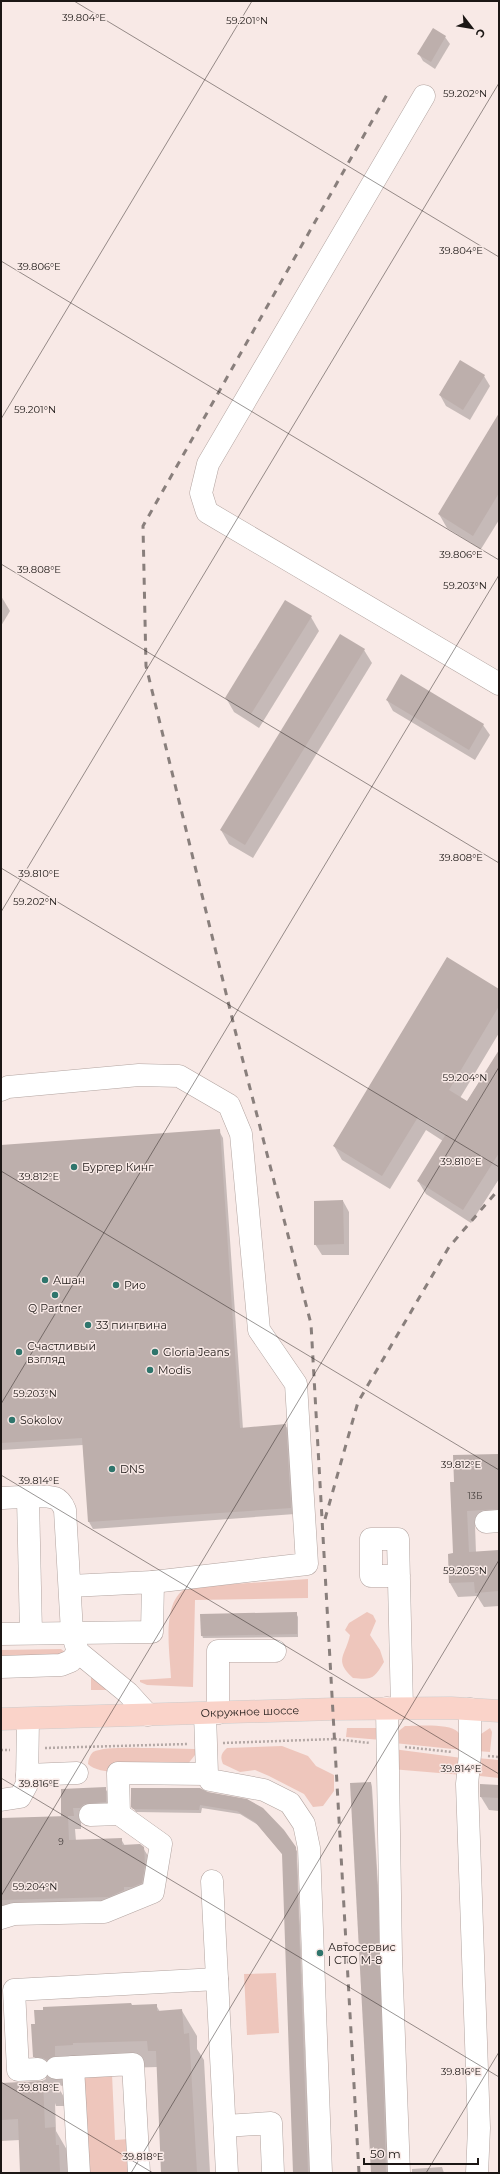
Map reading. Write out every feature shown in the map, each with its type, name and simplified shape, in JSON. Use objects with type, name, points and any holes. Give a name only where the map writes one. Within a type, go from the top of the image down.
[{"type":"main road","name":"Окружное шоссе","points":[[1,1719],[394,1708],[499,1711]]},
{"type":"lane","points":[[424,96],[208,464],[201,493],[207,512],[499,684]]},
{"type":"lane","points":[[1,1090],[8,1087],[139,1075],[179,1076],[229,1106],[241,1134],[258,1330],[296,1384],[307,1564],[153,1582],[70,1586]]},
{"type":"lane","points":[[1,1498],[54,1498],[63,1505],[65,1510],[75,1642],[71,1661],[61,1664],[1,1667]]},
{"type":"lane","points":[[28,1498],[31,1633]]},
{"type":"lane","points":[[399,1576],[394,1708],[386,1745],[391,1957],[399,2173]]},
{"type":"lane","points":[[1,1634],[31,1633],[75,1642],[152,1632],[153,1582]]},
{"type":"lane","points":[[75,1642],[128,1693],[148,1715]]},
{"type":"lane","points":[[275,1651],[218,1651],[212,1713],[206,1743],[207,1774],[210,1780],[218,1783],[264,1790],[290,1803],[304,1824],[309,1848],[321,2173]]},
{"type":"lane","points":[[470,1709],[470,1755],[467,1784],[479,2120],[477,2173]]},
{"type":"lane","points":[[1,1800],[20,1797],[27,1784],[28,1719]]},
{"type":"lane","points":[[27,1775],[77,1772]]},
{"type":"lane","points":[[119,1814],[118,1773],[207,1774]]},
{"type":"lane","points":[[1,1918],[14,1914],[104,1912],[153,1892],[161,1844],[119,1814],[90,1815]]},
{"type":"lane","points":[[212,1881],[227,2173]]},
{"type":"lane","points":[[139,2173],[133,2064],[18,2070],[8,2019],[14,1990],[218,1979]]},
{"type":"lane","points":[[56,2068],[79,2173]]},
{"type":"lane","points":[[225,2126],[271,2123],[273,2173]]},
{"type":"path","points":[[1,1750],[336,1739],[499,1757]]},
{"type":"shaded area","points":[[308,1579],[308,1598],[195,1600],[193,1687],[147,1685],[140,1682],[140,1680],[171,1678],[169,1641],[170,1614],[174,1602],[180,1593],[189,1587]]},
{"type":"shaded area","points":[[367,1612],[373,1615],[376,1621],[370,1635],[380,1650],[384,1662],[378,1672],[372,1677],[364,1679],[353,1678],[347,1672],[342,1662],[342,1657],[350,1635],[345,1630],[349,1623]]},
{"type":"shaded area","points":[[61,1649],[66,1653],[1,1662],[1,1650]]},
{"type":"shaded area","points":[[91,1676],[112,1690],[91,1690]]},
{"type":"shaded area","points":[[405,1726],[441,1726],[454,1729],[460,1736],[463,1750],[394,1743],[395,1734]]},
{"type":"shaded area","points":[[347,1728],[380,1728],[381,1740],[346,1737]]},
{"type":"shaded area","points":[[490,1728],[492,1732],[490,1752],[477,1751],[481,1734]]},
{"type":"shaded area","points":[[282,1746],[308,1756],[316,1766],[334,1775],[334,1791],[323,1806],[313,1807],[304,1794],[255,1770],[240,1772],[223,1764],[221,1757],[227,1748]]},
{"type":"shaded area","points":[[105,1749],[195,1749],[195,1755],[187,1765],[120,1772],[96,1769],[88,1764],[89,1758],[93,1752]]},
{"type":"shaded area","points":[[393,1749],[462,1758],[463,1775],[391,1769]]},
{"type":"shaded area","points":[[477,1758],[499,1760],[499,1778],[480,1776],[476,1771]]},
{"type":"shaded area","points":[[276,1973],[279,2033],[247,2035],[244,1974]]},
{"type":"shaded area","points":[[112,2074],[115,2140],[129,2139],[131,2173],[88,2173],[83,2076]]},
{"type":"building","points":[[433,28],[446,36],[431,62],[417,54]]},
{"type":"building","points":[[460,360],[485,375],[463,410],[439,395]]},
{"type":"building","points":[[499,413],[499,493],[473,536],[438,514]]},
{"type":"building","points":[[285,600],[312,616],[251,714],[225,698]]},
{"type":"building","points":[[340,634],[365,649],[245,845],[220,830]]},
{"type":"building","points":[[401,674],[484,724],[469,750],[386,700]]},
{"type":"building","points":[[447,957],[499,989],[499,1006],[449,1090],[467,1101],[499,1050],[499,1153],[463,1210],[417,1181],[446,1134],[418,1117],[382,1176],[333,1146]]},
{"type":"building","name":"Рио","points":[[220,1129],[240,1428],[286,1424],[291,1508],[88,1522],[82,1438],[1,1443],[1,1145]]},
{"type":"building","points":[[343,1200],[344,1244],[314,1245],[314,1201]]},
{"type":"building","points":[[499,1454],[499,1509],[467,1511],[469,1552],[499,1550],[499,1591],[475,1593],[474,1582],[449,1583],[448,1554],[453,1553],[450,1482],[454,1482],[453,1455]]},
{"type":"building","points":[[297,1612],[297,1634],[201,1636],[200,1614]]},
{"type":"building","points":[[371,1782],[378,1897],[386,2173],[371,2173],[350,1783]]},
{"type":"building","points":[[480,1784],[499,1785],[499,1798],[480,1797]]},
{"type":"building","points":[[106,1787],[106,1802],[84,1804],[80,1808],[73,1808],[74,1816],[61,1816],[61,1789]]},
{"type":"building","points":[[131,1788],[200,1788],[208,1792],[247,1799],[263,1808],[284,1830],[296,1847],[308,2173],[293,2173],[282,1854],[255,1822],[237,1811],[200,1805],[199,1810],[133,1809],[131,1807]]},
{"type":"building","points":[[68,1816],[69,1840],[122,1838],[122,1845],[140,1844],[144,1847],[145,1865],[142,1883],[132,1887],[124,1887],[124,1890],[109,1897],[1,1900],[1,1818]]},
{"type":"building","points":[[131,2003],[132,2005],[157,2004],[157,2011],[182,2009],[184,2034],[189,2033],[197,2173],[161,2173],[156,2051],[148,2051],[147,2041],[73,2043],[73,2045],[55,2046],[55,2056],[47,2060],[33,2057],[31,2024],[35,2024],[34,2010],[43,2010],[43,2007]]},
{"type":"building","points":[[43,2081],[45,2128],[55,2127],[56,2145],[59,2145],[60,2173],[20,2173],[18,2119],[1,2120],[1,2083]]},
{"type":"railway","points":[[359,2173],[311,1324],[236,1034],[146,666],[143,526],[389,91]]},
{"type":"railway","points":[[325,1519],[358,1402],[449,1247],[499,1189]]},
{"type":"place","name":"Бургер Кинг","points":[[74,1167]]},
{"type":"place","name":"Ашан","points":[[45,1280]]},
{"type":"place","name":"Рио","points":[[116,1285]]},
{"type":"place","name":"Q Partner","points":[[55,1295]]},
{"type":"place","name":"33 пингвина","points":[[88,1325]]},
{"type":"place","name":"Счастливый взгляд","points":[[19,1352]]},
{"type":"place","name":"Gloria Jeans","points":[[155,1352]]},
{"type":"place","name":"Modis","points":[[150,1370]]},
{"type":"place","name":"Sokolov","points":[[12,1420]]},
{"type":"place","name":"DNS","points":[[112,1469]]},
{"type":"place","name":"Автосервис | СТО М-8","points":[[320,1953]]}]
